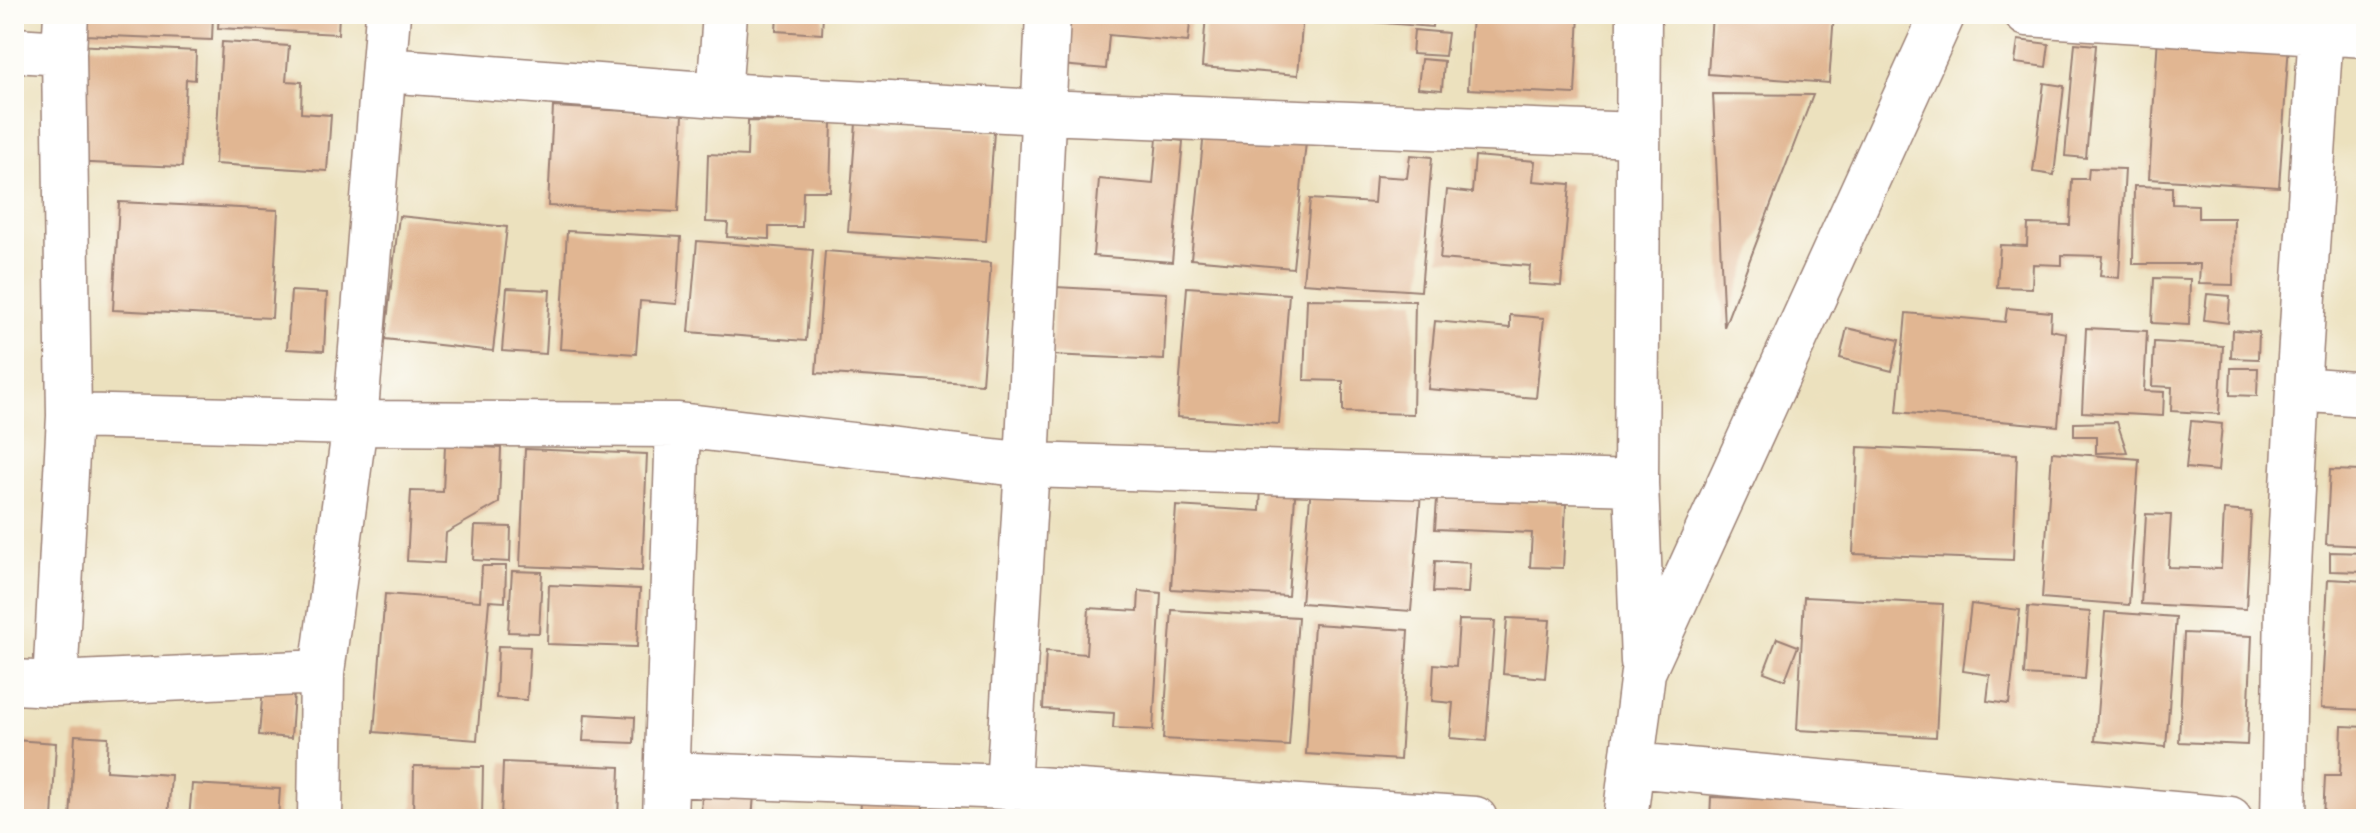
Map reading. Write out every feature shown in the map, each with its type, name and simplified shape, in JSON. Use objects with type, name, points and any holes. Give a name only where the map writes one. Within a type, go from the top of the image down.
[{"type":"street","points":[[320,819],[322,672],[355,423],[388,14]]},
{"type":"street","points":[[719,95],[725,14]]},
{"type":"street","points":[[1008,787],[1048,14]]},
{"type":"street","points":[[1625,819],[1643,672],[1636,483],[1639,14]]},
{"type":"street","points":[[1643,672],[1943,14]]},
{"type":"street","points":[[2027,14],[2366,35]]},
{"type":"street","points":[[2283,819],[2287,606],[2321,30]]},
{"type":"street","points":[[14,50],[65,34],[69,416],[35,683],[322,672]]},
{"type":"street","points":[[385,70],[719,95],[1043,112],[1637,135]]},
{"type":"street","points":[[2298,389],[2366,394]]},
{"type":"street","points":[[69,416],[355,423],[678,425],[1027,465],[1636,483]]},
{"type":"street","points":[[665,819],[678,425]]},
{"type":"street","points":[[1632,765],[2230,819]]},
{"type":"street","points":[[667,774],[1008,787],[1475,819]]},
{"type":"building","points":[[84,14],[213,14],[212,40],[83,35]]},
{"type":"building","points":[[219,14],[339,14],[338,34],[218,28]]},
{"type":"building","points":[[465,14],[496,14],[496,21],[465,19]]},
{"type":"building","points":[[572,14],[651,14],[650,22]]},
{"type":"building","points":[[777,14],[823,14],[822,34],[776,31]]},
{"type":"building","points":[[1065,14],[1191,14],[1188,42],[1109,35],[1106,69],[1061,65]]},
{"type":"building","points":[[1206,14],[1303,14],[1298,75],[1202,67]]},
{"type":"building","points":[[1313,14],[1433,14],[1432,27],[1313,17]]},
{"type":"building","points":[[1472,14],[1579,14],[1575,94],[1468,89]]},
{"type":"building","points":[[1712,14],[1834,14],[1829,83],[1708,74]]},
{"type":"building","points":[[1414,30],[1448,33],[1445,56],[1412,54]]},
{"type":"building","points":[[2158,36],[2289,44],[2279,187],[2149,179]]},
{"type":"building","points":[[2018,40],[2049,44],[2046,67],[2015,63]]},
{"type":"building","points":[[222,42],[289,46],[286,81],[302,82],[301,113],[331,115],[327,171],[215,164]]},
{"type":"building","points":[[2075,43],[2096,45],[2086,158],[2065,156]]},
{"type":"building","points":[[75,45],[196,51],[195,80],[186,79],[182,167],[68,162]]},
{"type":"building","points":[[1421,59],[1444,61],[1442,90],[1418,88]]},
{"type":"building","points":[[2044,83],[2064,86],[2054,175],[2033,172]]},
{"type":"building","points":[[1713,94],[1813,95],[1724,327]]},
{"type":"building","points":[[553,107],[683,114],[678,212],[548,206]]},
{"type":"building","points":[[748,121],[832,122],[830,191],[803,191],[802,227],[769,227],[769,239],[727,237],[728,223],[706,222],[708,154],[747,156]]},
{"type":"building","points":[[856,123],[994,132],[986,241],[848,232]]},
{"type":"building","points":[[1204,132],[1306,142],[1293,268],[1191,259]]},
{"type":"building","points":[[1157,138],[1183,141],[1172,262],[1093,256],[1099,179],[1153,184]]},
{"type":"building","points":[[1410,155],[1432,157],[1421,291],[1303,283],[1310,199],[1374,203],[1376,176],[1407,178]]},
{"type":"building","points":[[1475,156],[1535,161],[1533,181],[1570,184],[1561,286],[1528,284],[1530,266],[1440,259],[1447,190],[1472,193]]},
{"type":"building","points":[[2089,168],[2125,169],[2119,278],[2100,276],[2102,256],[2062,255],[2062,265],[2033,264],[2032,288],[1997,287],[2000,245],[2027,246],[2028,224],[2070,225],[2072,179],[2088,179]]},
{"type":"building","points":[[2134,186],[2172,187],[2172,204],[2198,205],[2198,218],[2234,218],[2233,285],[2199,284],[2200,264],[2133,264]]},
{"type":"building","points":[[119,202],[278,210],[272,318],[113,310]]},
{"type":"building","points":[[399,216],[507,227],[493,351],[385,339]]},
{"type":"building","points":[[567,231],[681,237],[677,304],[640,301],[636,354],[560,349]]},
{"type":"building","points":[[697,241],[813,250],[806,341],[689,332]]},
{"type":"building","points":[[825,251],[991,263],[982,384],[816,373]]},
{"type":"building","points":[[2154,278],[2190,279],[2189,325],[2152,323]]},
{"type":"building","points":[[1055,287],[1167,293],[1164,360],[1051,355]]},
{"type":"building","points":[[1187,287],[1289,294],[1279,424],[1177,417]]},
{"type":"building","points":[[507,288],[550,290],[546,354],[502,351]]},
{"type":"building","points":[[291,291],[327,293],[324,351],[287,349]]},
{"type":"building","points":[[2207,294],[2230,296],[2228,323],[2204,320]]},
{"type":"building","points":[[1307,299],[1415,301],[1413,414],[1343,412],[1343,381],[1304,380]]},
{"type":"building","points":[[2007,308],[2051,312],[2050,330],[2066,333],[2058,426],[1897,412],[1906,313],[2005,322]]},
{"type":"building","points":[[1510,315],[1544,318],[1536,398],[1428,389],[1435,321],[1510,328]]},
{"type":"building","points":[[1847,328],[1899,340],[1892,371],[1840,358]]},
{"type":"building","points":[[2086,328],[2147,331],[2144,391],[2164,392],[2163,416],[2082,412]]},
{"type":"building","points":[[2232,330],[2259,332],[2258,359],[2231,358]]},
{"type":"building","points":[[2154,342],[2223,346],[2219,414],[2171,411],[2172,387],[2152,386]]},
{"type":"building","points":[[2231,368],[2258,368],[2257,396],[2230,395]]},
{"type":"building","points":[[2191,421],[2222,424],[2218,471],[2186,468]]},
{"type":"building","points":[[2117,422],[2127,452],[2096,453],[2096,436],[2074,436],[2074,423]]},
{"type":"building","points":[[445,445],[501,448],[499,503],[446,533],[444,563],[407,561],[411,491],[443,492]]},
{"type":"building","points":[[1858,447],[2017,454],[2013,560],[1853,554]]},
{"type":"building","points":[[525,449],[647,454],[642,571],[520,566]]},
{"type":"building","points":[[2052,452],[2139,459],[2129,605],[2042,598]]},
{"type":"building","points":[[2366,468],[2366,546],[2326,544],[2330,470],[2363,471]]},
{"type":"building","points":[[1261,481],[1296,482],[1288,596],[1171,589],[1176,506],[1260,511]]},
{"type":"building","points":[[1311,485],[1421,493],[1411,611],[1301,603]]},
{"type":"building","points":[[1437,499],[1566,504],[1563,568],[1530,567],[1532,533],[1435,529]]},
{"type":"building","points":[[2224,510],[2251,512],[2246,609],[2141,604],[2146,514],[2171,515],[2168,567],[2221,569]]},
{"type":"building","points":[[475,526],[511,527],[510,562],[473,560]]},
{"type":"building","points":[[2330,552],[2366,553],[2366,572],[2330,571]]},
{"type":"building","points":[[1435,561],[1470,563],[1468,593],[1433,592]]},
{"type":"building","points":[[482,566],[506,566],[505,602],[489,601],[477,740],[374,732],[385,594],[480,601]]},
{"type":"building","points":[[512,571],[542,572],[539,633],[508,632]]},
{"type":"building","points":[[2328,579],[2366,581],[2366,710],[2321,708]]},
{"type":"building","points":[[549,585],[640,589],[637,647],[547,644]]},
{"type":"building","points":[[1139,591],[1161,593],[1153,730],[1113,728],[1114,713],[1043,709],[1046,651],[1086,654],[1089,608],[1138,611]]},
{"type":"building","points":[[1804,597],[1943,604],[1936,737],[1797,730]]},
{"type":"building","points":[[1971,604],[2020,610],[2009,704],[1987,701],[1990,675],[1963,671]]},
{"type":"building","points":[[2028,607],[2090,612],[2085,679],[2024,675]]},
{"type":"building","points":[[1172,610],[1298,617],[1289,746],[1163,739]]},
{"type":"building","points":[[2105,612],[2176,617],[2166,747],[2095,741]]},
{"type":"building","points":[[1507,618],[1550,620],[1545,678],[1503,674]]},
{"type":"building","points":[[1459,620],[1495,621],[1486,741],[1450,738],[1453,703],[1432,701],[1434,664],[1456,666]]},
{"type":"building","points":[[1314,624],[1408,630],[1400,760],[1306,754]]},
{"type":"building","points":[[2184,633],[2252,636],[2247,745],[2179,742]]},
{"type":"building","points":[[1777,638],[1798,646],[1785,680],[1764,672]]},
{"type":"building","points":[[498,646],[530,647],[527,700],[496,698]]},
{"type":"building","points":[[264,676],[295,678],[291,738],[259,735]]},
{"type":"building","points":[[585,714],[635,717],[634,743],[583,741]]},
{"type":"building","points":[[2342,726],[2366,727],[2366,819],[2323,819],[2325,776],[2340,776]]},
{"type":"building","points":[[75,735],[108,737],[106,771],[171,775],[168,819],[70,819]]},
{"type":"building","points":[[14,740],[56,743],[52,819],[14,819]]},
{"type":"building","points":[[503,762],[620,767],[618,819],[501,819]]},
{"type":"building","points":[[414,766],[483,767],[482,819],[413,819]]},
{"type":"building","points":[[192,784],[280,789],[278,819],[189,819]]},
{"type":"building","points":[[702,791],[754,795],[752,819],[701,819]]},
{"type":"building","points":[[1711,797],[1855,802],[1854,819],[1710,819]]},
{"type":"building","points":[[861,801],[923,806],[922,819],[860,819]]},
{"type":"building","points":[[963,815],[999,817],[999,819],[963,819]]},
{"type":"building","points":[[1869,815],[1921,816],[1921,819],[1869,819]]}]
